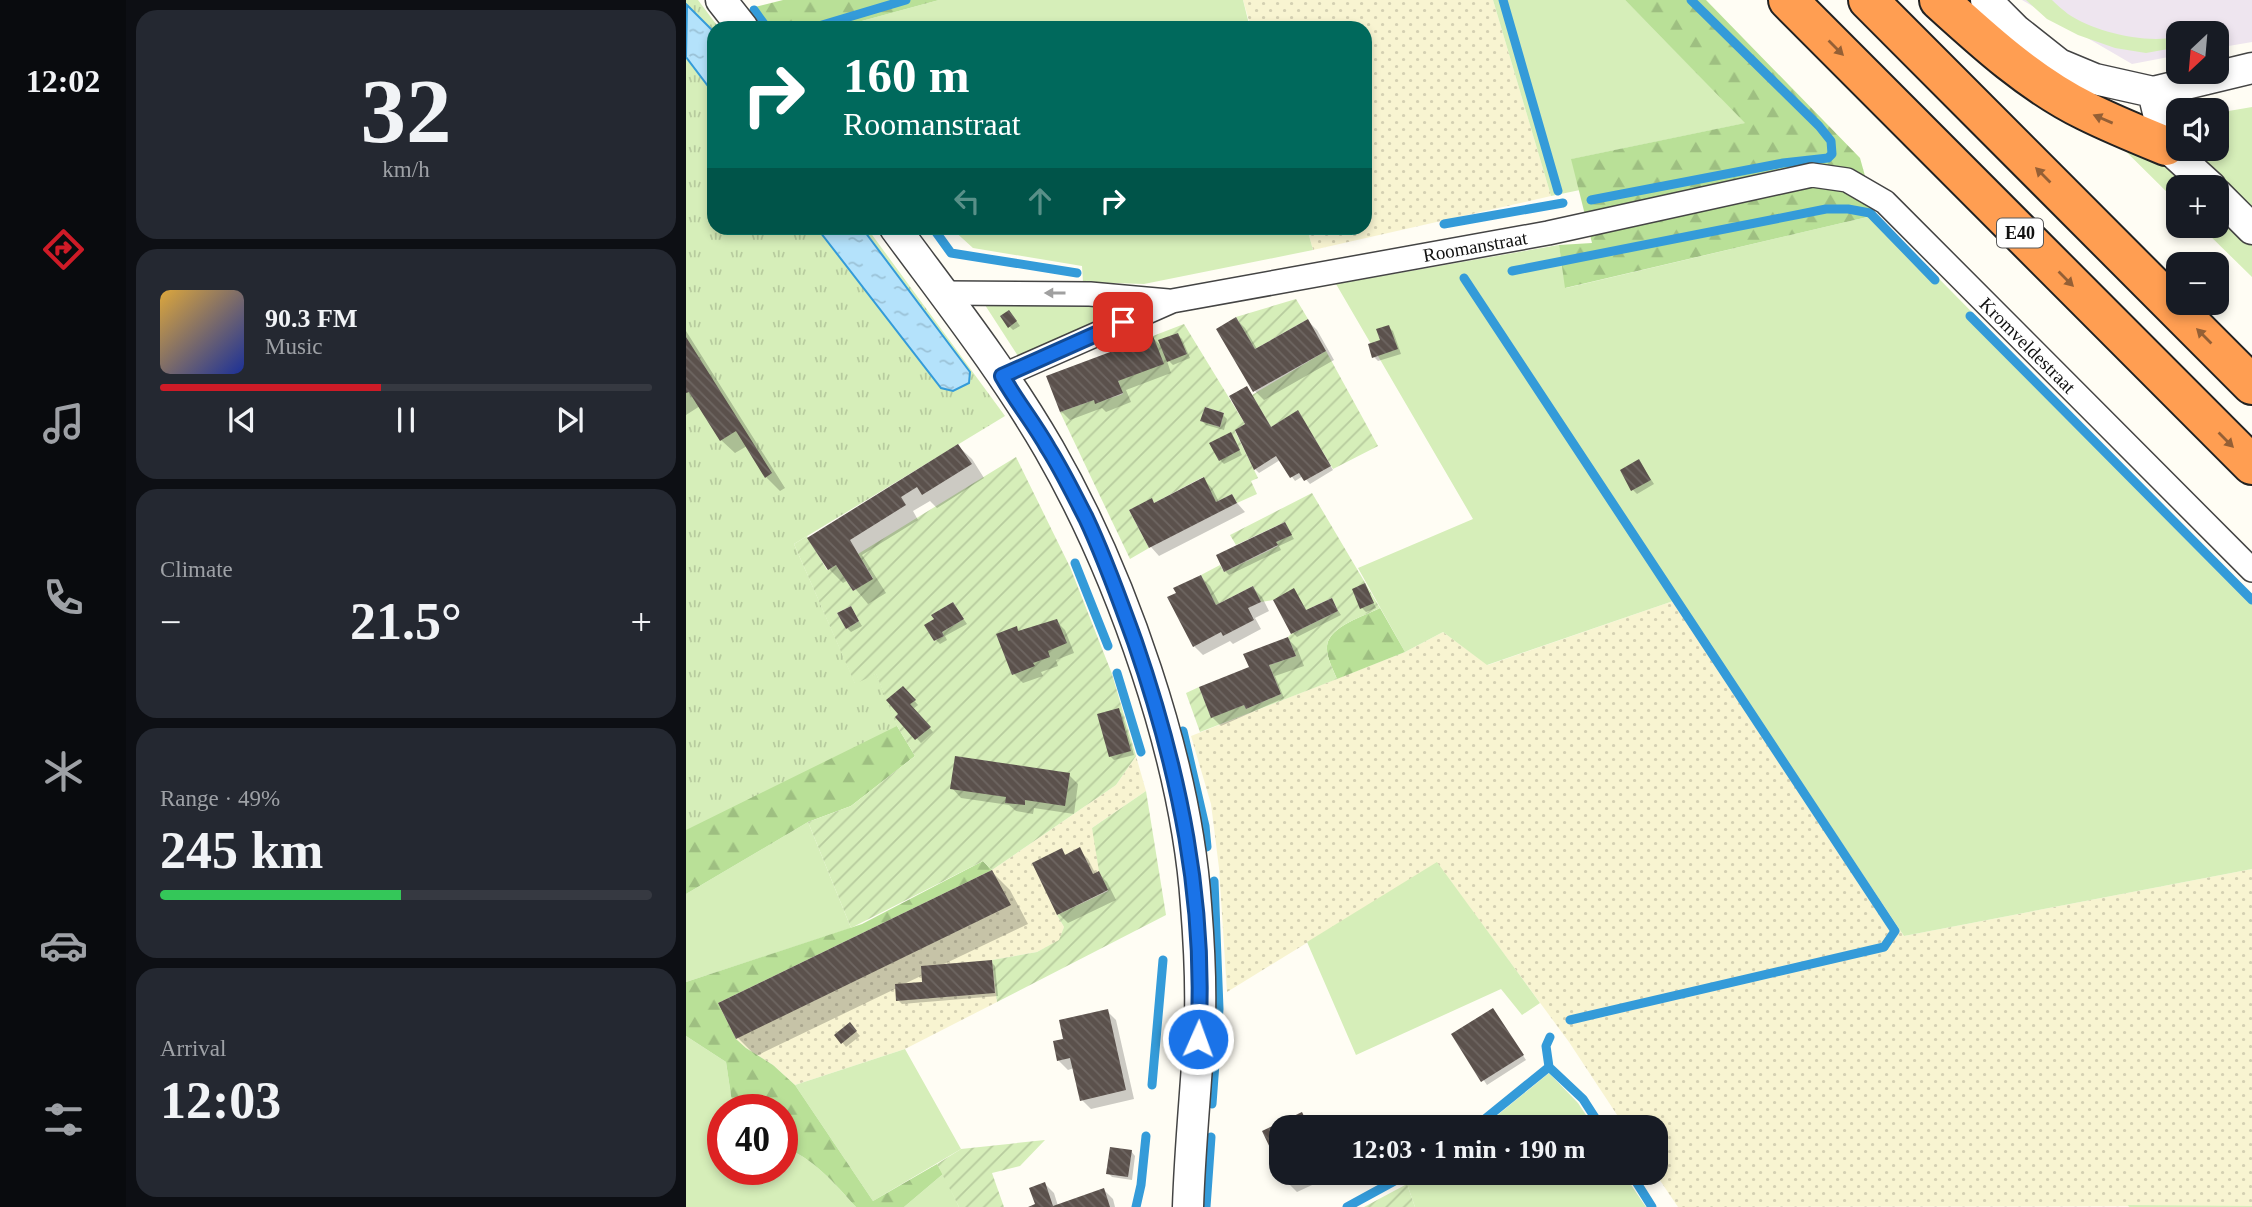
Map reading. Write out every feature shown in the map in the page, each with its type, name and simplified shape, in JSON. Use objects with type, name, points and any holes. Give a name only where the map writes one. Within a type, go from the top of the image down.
[{"type":"highway","name":"E40","points":[[1788,0],[2252,466]]},
{"type":"highway","points":[[1868,0],[2252,385]]},
{"type":"highway","points":[[1939,0],[2032,78],[2085,111],[2166,146]]},
{"type":"street","points":[[721,0],[738,21]]},
{"type":"street","points":[[1986,0],[2016,30],[2059,65],[2095,79],[2153,92],[2252,68]]},
{"type":"street","points":[[2153,92],[2166,146]]},
{"type":"street","points":[[2182,161],[2198,175]]},
{"type":"street","name":"Kromveldestraat","points":[[1776,182],[1812,175],[1847,180],[1885,202],[2252,570]]},
{"type":"street","name":"Roomanstraat","points":[[1002,376],[1172,301],[1548,233],[1776,182]]},
{"type":"street","points":[[2229,206],[2252,229]]},
{"type":"street","points":[[900,235],[977,338],[1049,448],[1086,520],[1123,608],[1149,683],[1168,748],[1186,827],[1196,904],[1200,1015],[1188,1207]]},
{"type":"street","name":"Roomanstraat","points":[[943,293],[1090,293],[1172,301]]},
{"type":"shaded area","points":[[1243,0],[1493,0],[1551,196],[1313,250],[1309,235],[1372,235],[1372,21],[1249,21]]},
{"type":"shaded area","points":[[2022,0],[2252,0],[2252,42],[2230,46],[2230,21],[2166,21],[2166,57],[2132,64]]},
{"type":"shaded area","points":[[1679,599],[1904,936],[2252,869],[2252,1206],[1678,1207],[1663,1185],[1668,1185],[1668,1115],[1617,1115],[1569,1042],[1437,863],[1227,992],[1219,868],[1211,804],[1191,736],[1405,652],[1443,632],[1488,665]]},
{"type":"shaded area","points":[[1136,756],[1146,791],[1092,828],[1108,890],[1057,915],[1064,927],[1060,940],[1037,952],[992,960],[997,1002],[905,1049],[795,1085],[773,1065],[736,1039],[718,1003],[992,870],[1116,785]]},
{"type":"green space","points":[[686,0],[698,0],[714,21],[707,21],[707,235],[872,235],[1005,416],[794,544],[855,683],[876,674],[897,726],[686,830]]},
{"type":"green space","points":[[783,0],[939,0],[862,21],[766,21],[755,7]]},
{"type":"green space","points":[[939,0],[1243,0],[1248,21],[862,21]]},
{"type":"green space","points":[[1493,0],[1625,0],[1746,123],[1572,159],[1580,190],[1551,196]]},
{"type":"green space","points":[[1625,0],[1706,0],[1860,158],[1876,215],[1565,288],[1559,245],[1592,243],[1571,159],[1745,123]]},
{"type":"green space","points":[[2026,0],[2052,0],[2068,14],[2107,31],[2138,38],[2166,38],[2166,49],[2146,53],[2115,48],[2078,35],[2047,19]]},
{"type":"green space","points":[[2057,93],[2118,104],[2141,125],[2166,121],[2166,161],[2229,161],[2229,111],[2252,107],[2252,277],[2212,238],[2229,238],[2229,175],[2166,175],[2166,191],[2085,111]]},
{"type":"green space","points":[[1876,215],[2252,596],[2252,869],[1904,936],[1679,599],[1487,665],[1443,632],[1405,652],[1358,568],[1473,519],[1336,284],[1559,245],[1566,288]]},
{"type":"green space","points":[[959,235],[1309,235],[1313,250],[1144,284],[1083,282],[1082,266],[973,248]]},
{"type":"green space","points":[[1296,299],[1308,319],[1255,349],[1236,317]]},
{"type":"green space","points":[[986,300],[1118,306],[1122,314],[1018,356],[985,305]]},
{"type":"green space","points":[[1184,324],[1245,424],[1235,431],[1258,478],[1251,481],[1257,494],[1237,503],[1232,494],[1216,502],[1203,477],[1154,503],[1152,499],[1129,510],[1149,548],[1130,559],[1060,412],[1094,400],[1096,403],[1123,394],[1118,381],[1153,336]],"holes":[[[1205,407],[1224,413],[1220,427],[1201,421]]]},
{"type":"green space","points":[[1326,351],[1378,446],[1333,469],[1298,411],[1271,427],[1252,395]]},
{"type":"green space","points":[[1016,457],[1070,567],[1112,674],[1136,756],[1116,785],[992,870],[983,861],[851,928],[808,822],[851,806],[915,756],[897,726],[876,674],[855,684],[794,544],[807,536],[827,570],[836,565],[853,591],[873,578],[858,554]],"holes":[[[953,602],[964,619],[942,632],[944,636],[934,641],[925,625],[934,619],[932,615]],[[851,606],[859,621],[846,629],[837,613]]]},
{"type":"green space","points":[[1312,493],[1380,608],[1341,627],[1329,639],[1328,654],[1337,679],[1200,732],[1186,693],[1199,687],[1211,717],[1244,705],[1246,709],[1281,694],[1269,665],[1296,656],[1288,637],[1338,611],[1332,598],[1306,610],[1273,600],[1261,602],[1253,586],[1216,605],[1201,575],[1220,565],[1224,572],[1278,546],[1276,542],[1291,535],[1285,522],[1236,545],[1230,535]]},
{"type":"green space","points":[[1380,608],[1405,652],[1337,679],[1328,654],[1329,639],[1341,627]]},
{"type":"green space","points":[[876,674],[897,726],[915,756],[851,806],[808,822],[686,894],[686,717],[855,683]]},
{"type":"green space","points":[[1146,791],[1166,915],[997,1002],[992,960],[1037,952],[1059,940],[1064,927],[1057,915],[1108,891],[1099,871],[1092,828]]},
{"type":"green space","points":[[808,822],[851,928],[686,982],[686,894]]},
{"type":"green space","points":[[983,861],[992,870],[718,1003],[736,1039],[773,1065],[795,1085],[873,1201],[937,1164],[943,1174],[904,1207],[856,1207],[832,1181],[798,1154],[798,1094],[731,1094],[726,1062],[686,1036],[686,982],[862,924]]},
{"type":"green space","points":[[1437,862],[1540,1003],[1522,1015],[1501,989],[1356,1055],[1307,942]]},
{"type":"green space","points":[[686,1036],[726,1062],[731,1094],[707,1094],[707,1185],[798,1185],[798,1154],[814,1164],[856,1207],[686,1207]]},
{"type":"green space","points":[[905,1049],[961,1149],[873,1201],[795,1085]]},
{"type":"green space","points":[[1549,1073],[1586,1115],[1498,1115]]},
{"type":"green space","points":[[1045,1140],[1020,1166],[992,1173],[1004,1207],[959,1207],[937,1164],[961,1149]]},
{"type":"green space","points":[[943,1174],[959,1207],[904,1207]]},
{"type":"green space","points":[[1407,1185],[1631,1185],[1646,1207],[1415,1207]]},
{"type":"green space","points":[[1407,1185],[1415,1207],[1364,1207]]},
{"type":"green space","points":[[2128,1205],[2252,1206],[2252,1207],[2129,1207]]},
{"type":"water","points":[[687,5],[707,25],[707,85],[686,57]]},
{"type":"water","points":[[822,235],[867,235],[970,372],[969,383],[953,391],[941,388]]},
{"type":"building","points":[[1009,310],[1017,321],[1008,328],[1000,316]]},
{"type":"building","points":[[1236,317],[1255,349],[1308,319],[1326,351],[1253,392],[1216,329]]},
{"type":"building","points":[[1389,325],[1398,349],[1372,358],[1368,344],[1380,340],[1376,329]]},
{"type":"building","points":[[1178,333],[1187,354],[1167,362],[1158,340]]},
{"type":"building","points":[[1153,336],[1164,364],[1118,381],[1123,393],[1095,404],[1094,400],[1060,412],[1046,376]]},
{"type":"building","points":[[686,337],[772,473],[765,478],[736,431],[720,441],[689,392],[686,393]]},
{"type":"building","points":[[1247,386],[1271,427],[1298,410],[1331,466],[1304,481],[1299,473],[1290,478],[1276,456],[1254,470],[1235,430],[1245,424],[1229,396]]},
{"type":"building","points":[[1205,407],[1224,413],[1220,427],[1200,421]]},
{"type":"building","points":[[1231,432],[1240,450],[1219,461],[1209,443]]},
{"type":"building","points":[[958,444],[972,464],[922,495],[917,487],[901,497],[906,505],[850,540],[873,579],[853,591],[836,565],[828,570],[807,538]]},
{"type":"building","points":[[1639,459],[1651,480],[1631,491],[1620,470]]},
{"type":"building","points":[[1204,477],[1216,502],[1232,494],[1237,503],[1149,548],[1129,510],[1152,498],[1154,503]]},
{"type":"building","points":[[1285,522],[1292,535],[1224,572],[1216,555]]},
{"type":"building","points":[[1201,575],[1216,605],[1253,586],[1261,602],[1248,608],[1254,620],[1223,636],[1221,632],[1193,647],[1167,597],[1176,593],[1173,588]]},
{"type":"building","points":[[1365,583],[1374,603],[1360,609],[1352,589]]},
{"type":"building","points":[[1294,588],[1306,610],[1332,598],[1338,611],[1291,634],[1273,600]]},
{"type":"building","points":[[953,602],[964,619],[942,632],[944,636],[934,641],[924,625],[934,619],[931,615]]},
{"type":"building","points":[[851,606],[859,621],[846,629],[837,613]]},
{"type":"building","points":[[1057,619],[1067,643],[1048,651],[1050,657],[1033,663],[1035,666],[1012,675],[996,634],[1017,626],[1018,631]]},
{"type":"building","points":[[1288,637],[1296,656],[1269,665],[1281,694],[1246,709],[1244,705],[1211,718],[1199,687],[1249,667],[1243,654]]},
{"type":"building","points":[[903,686],[916,700],[910,704],[931,727],[915,740],[895,717],[898,714],[886,700]]},
{"type":"building","points":[[1119,708],[1131,751],[1109,757],[1097,714]]},
{"type":"building","points":[[955,756],[1070,773],[1065,806],[1025,800],[1025,805],[1005,803],[1006,797],[950,789]]},
{"type":"building","points":[[1080,847],[1093,874],[1099,871],[1108,890],[1057,915],[1032,863],[1062,848],[1065,855]]},
{"type":"building","points":[[992,870],[1011,905],[736,1039],[718,1003]]},
{"type":"building","points":[[992,960],[995,993],[896,1001],[895,984],[922,982],[921,966]]},
{"type":"building","points":[[1493,1008],[1524,1055],[1481,1082],[1451,1034]]},
{"type":"building","points":[[1108,1009],[1126,1090],[1080,1101],[1070,1058],[1057,1061],[1053,1041],[1063,1039],[1059,1020]]},
{"type":"building","points":[[850,1022],[857,1031],[841,1044],[834,1035]]},
{"type":"building","points":[[1269,1128],[1269,1146],[1262,1131]]},
{"type":"building","points":[[1110,1147],[1132,1150],[1128,1177],[1106,1174]]},
{"type":"building","points":[[1045,1182],[1053,1206],[1104,1188],[1110,1207],[1028,1207],[1035,1204],[1029,1188]]},
{"type":"waterway","points":[[836,21],[906,0]]},
{"type":"waterway","points":[[1503,0],[1558,191]]},
{"type":"waterway","points":[[1591,200],[1783,163],[1828,158],[1832,154],[1831,141],[1819,126],[1691,0]]},
{"type":"waterway","points":[[754,10],[762,21]]},
{"type":"waterway","points":[[1444,224],[1563,203]]},
{"type":"waterway","points":[[1512,271],[1826,209],[1848,209],[1870,213],[1935,280]]},
{"type":"waterway","points":[[938,235],[951,253],[1077,273]]},
{"type":"waterway","points":[[1464,278],[1895,931],[1884,947],[1570,1020]]},
{"type":"waterway","points":[[1970,316],[2252,600]]},
{"type":"waterway","points":[[1075,563],[1108,646]]},
{"type":"waterway","points":[[1117,673],[1141,752]]},
{"type":"waterway","points":[[1183,731],[1205,826],[1207,847]]},
{"type":"waterway","points":[[1212,1104],[1219,1009],[1214,881]]},
{"type":"waterway","points":[[1152,1085],[1163,960]]},
{"type":"waterway","points":[[1490,1115],[1549,1067],[1546,1046],[1550,1037]]},
{"type":"waterway","points":[[1549,1067],[1583,1099],[1593,1115]]},
{"type":"waterway","points":[[1136,1207],[1146,1136]]},
{"type":"waterway","points":[[1206,1207],[1211,1137]]},
{"type":"waterway","points":[[1347,1207],[1387,1185]]},
{"type":"waterway","points":[[1638,1185],[1652,1207]]},
{"type":"route","points":[[1123,322],[1002,376],[1049,448],[1086,520],[1123,608],[1149,683],[1168,748],[1186,827],[1196,904],[1200,1015],[1198,1039]]}]
